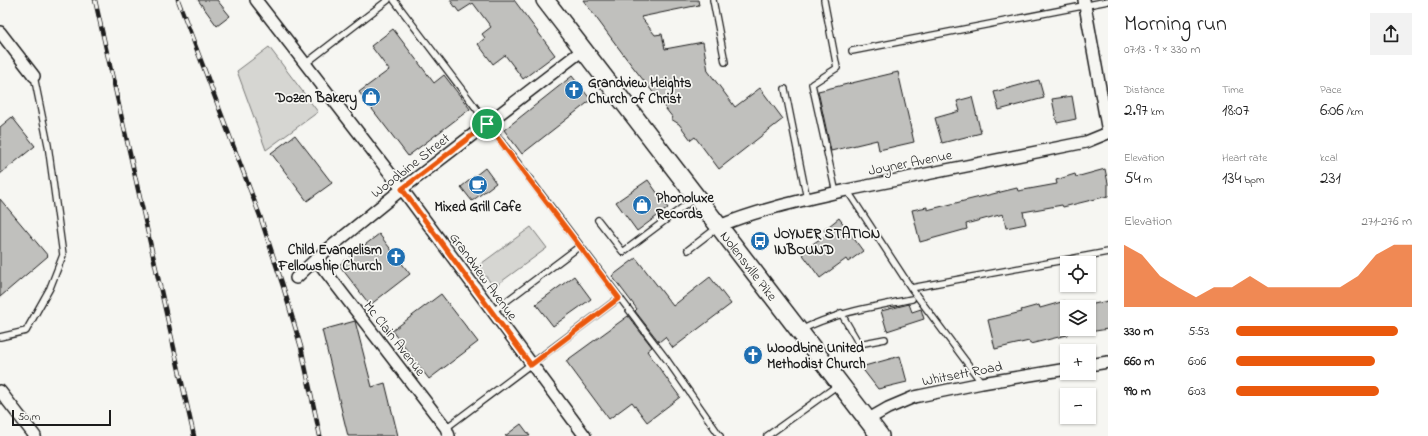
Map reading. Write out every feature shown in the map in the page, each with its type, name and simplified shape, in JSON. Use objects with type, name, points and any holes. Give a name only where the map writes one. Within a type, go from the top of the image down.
[{"type":"main road","name":"Nolensville Pike","points":[[545,0],[840,384],[874,431]]},
{"type":"street","name":"Grandview Avenue","points":[[258,1],[402,189],[585,436]]},
{"type":"street","points":[[1084,3],[1108,132]]},
{"type":"street","points":[[0,32],[34,76]]},
{"type":"street","name":"Woodbine Street","points":[[296,278],[316,259],[402,189],[584,50]]},
{"type":"street","name":"Joyner Avenue","points":[[719,226],[740,217],[807,199],[1086,142],[1108,132]]},
{"type":"street","name":"Mc Clain Avenue","points":[[316,259],[447,432]]},
{"type":"street","points":[[1096,364],[1108,362]]},
{"type":"street","name":"Whitsett Road","points":[[874,431],[888,408],[914,398],[982,383],[1060,370]]},
{"type":"street","points":[[0,391],[33,435]]},
{"type":"lane","points":[[305,64],[388,0]]},
{"type":"lane","points":[[394,0],[667,360],[720,436]]},
{"type":"lane","points":[[713,0],[725,62]]},
{"type":"lane","points":[[824,0],[837,68],[812,84],[836,192]]},
{"type":"lane","points":[[852,51],[1084,3],[1108,1]]},
{"type":"lane","points":[[0,337],[26,330],[50,288],[63,255],[48,145],[34,76]]},
{"type":"lane","points":[[786,89],[807,199]]},
{"type":"lane","points":[[847,190],[911,288],[982,383]]},
{"type":"lane","points":[[598,220],[623,252],[697,197]]},
{"type":"lane","points":[[688,250],[719,226]]},
{"type":"lane","points":[[492,312],[580,246]]},
{"type":"lane","points":[[911,288],[1108,252]]},
{"type":"lane","points":[[447,432],[531,365],[619,298]]},
{"type":"lane","points":[[799,331],[819,320],[912,299]]},
{"type":"lane","points":[[841,314],[859,344],[885,339]]},
{"type":"lane","points":[[767,436],[840,384]]},
{"type":"shaded area","points":[[269,47],[318,112],[266,150],[237,71]]},
{"type":"shaded area","points":[[531,227],[547,248],[494,287],[478,266]]},
{"type":"building","points":[[198,0],[217,0],[230,16],[217,26]]},
{"type":"building","points":[[450,0],[514,0],[555,55],[523,79],[505,55],[493,64],[478,44],[485,38],[482,34],[491,27],[473,3],[459,12]]},
{"type":"building","points":[[583,0],[698,0],[699,5],[641,17],[655,35],[662,34],[665,49],[703,42],[708,71],[735,107],[760,88],[783,119],[719,169],[695,137],[691,140],[679,124],[671,119],[673,118]]},
{"type":"building","points":[[393,29],[434,83],[444,75],[470,109],[408,156],[359,92],[389,70],[371,46]]},
{"type":"building","points":[[898,72],[914,142],[879,150],[877,140],[831,151],[818,91]]},
{"type":"building","points":[[572,76],[591,100],[522,154],[504,130]]},
{"type":"building","points":[[1039,80],[1044,98],[999,110],[994,92]]},
{"type":"building","points":[[1072,96],[1076,119],[1057,123],[1052,99]]},
{"type":"building","points":[[972,97],[981,133],[942,143],[935,118],[960,111],[957,101]]},
{"type":"building","points":[[12,117],[35,146],[0,174],[0,127]]},
{"type":"building","points":[[295,135],[332,183],[307,201],[271,153]]},
{"type":"building","name":"Mixed Grill Cafe","points":[[485,168],[496,183],[472,201],[461,187]]},
{"type":"building","points":[[1105,169],[1108,183],[1108,196],[1063,207],[1062,205],[1023,212],[1026,224],[1006,228],[1003,214],[966,224],[967,229],[920,242],[912,210],[927,207],[927,210],[1017,188],[1018,191],[1057,184],[1056,180],[1075,174],[1076,177]]},
{"type":"building","name":"Phonoluxe Records","points":[[648,180],[668,208],[637,231],[616,202]]},
{"type":"building","points":[[0,199],[48,256],[0,297]]},
{"type":"building","points":[[839,218],[863,251],[848,262],[846,259],[820,278],[801,252],[827,234],[824,230]]},
{"type":"building","points":[[379,234],[410,274],[370,305],[339,265]]},
{"type":"building","points":[[636,258],[673,306],[710,277],[731,304],[673,348],[665,337],[659,342],[635,311],[637,309],[612,276]]},
{"type":"building","points":[[574,276],[591,299],[553,326],[536,304]]},
{"type":"building","points":[[441,294],[478,342],[429,379],[392,331]]},
{"type":"building","points":[[1108,301],[1108,329],[1096,331],[1096,304]]},
{"type":"building","points":[[1060,302],[1060,336],[1063,336],[1030,344],[1029,341],[995,349],[988,320],[1022,312],[1021,310],[1039,305],[1040,308]]},
{"type":"building","points":[[909,304],[912,312],[921,309],[924,319],[887,331],[881,311]]},
{"type":"building","points":[[628,316],[652,347],[647,351],[680,397],[647,422],[632,402],[609,419],[566,361]]},
{"type":"building","points":[[355,321],[372,387],[385,383],[398,436],[348,436],[322,330]]},
{"type":"building","points":[[900,356],[907,382],[878,389],[861,367]]},
{"type":"building","points":[[521,424],[530,436],[505,436]]},
{"type":"railway","points":[[95,0],[194,436]]},
{"type":"railway","points":[[178,0],[260,216],[283,286],[301,347],[320,436]]},
{"type":"place","name":"Grandview Heights Church of Christ","points":[[574,90]]},
{"type":"place","name":"Dozen Bakery","points":[[371,97]]},
{"type":"place","name":"Mixed Grill Cafe","points":[[478,185]]},
{"type":"place","name":"Phonoluxe Records","points":[[642,205]]},
{"type":"place","name":"JOYNER STATION INBOUND","points":[[760,241]]},
{"type":"place","name":"Child Evangelism Fellowship Church","points":[[396,257]]},
{"type":"place","name":"Woodbine United Methodist Church","points":[[753,355]]},
{"type":"route","points":[[487,124],[619,298],[531,365],[402,189],[487,124]]}]
